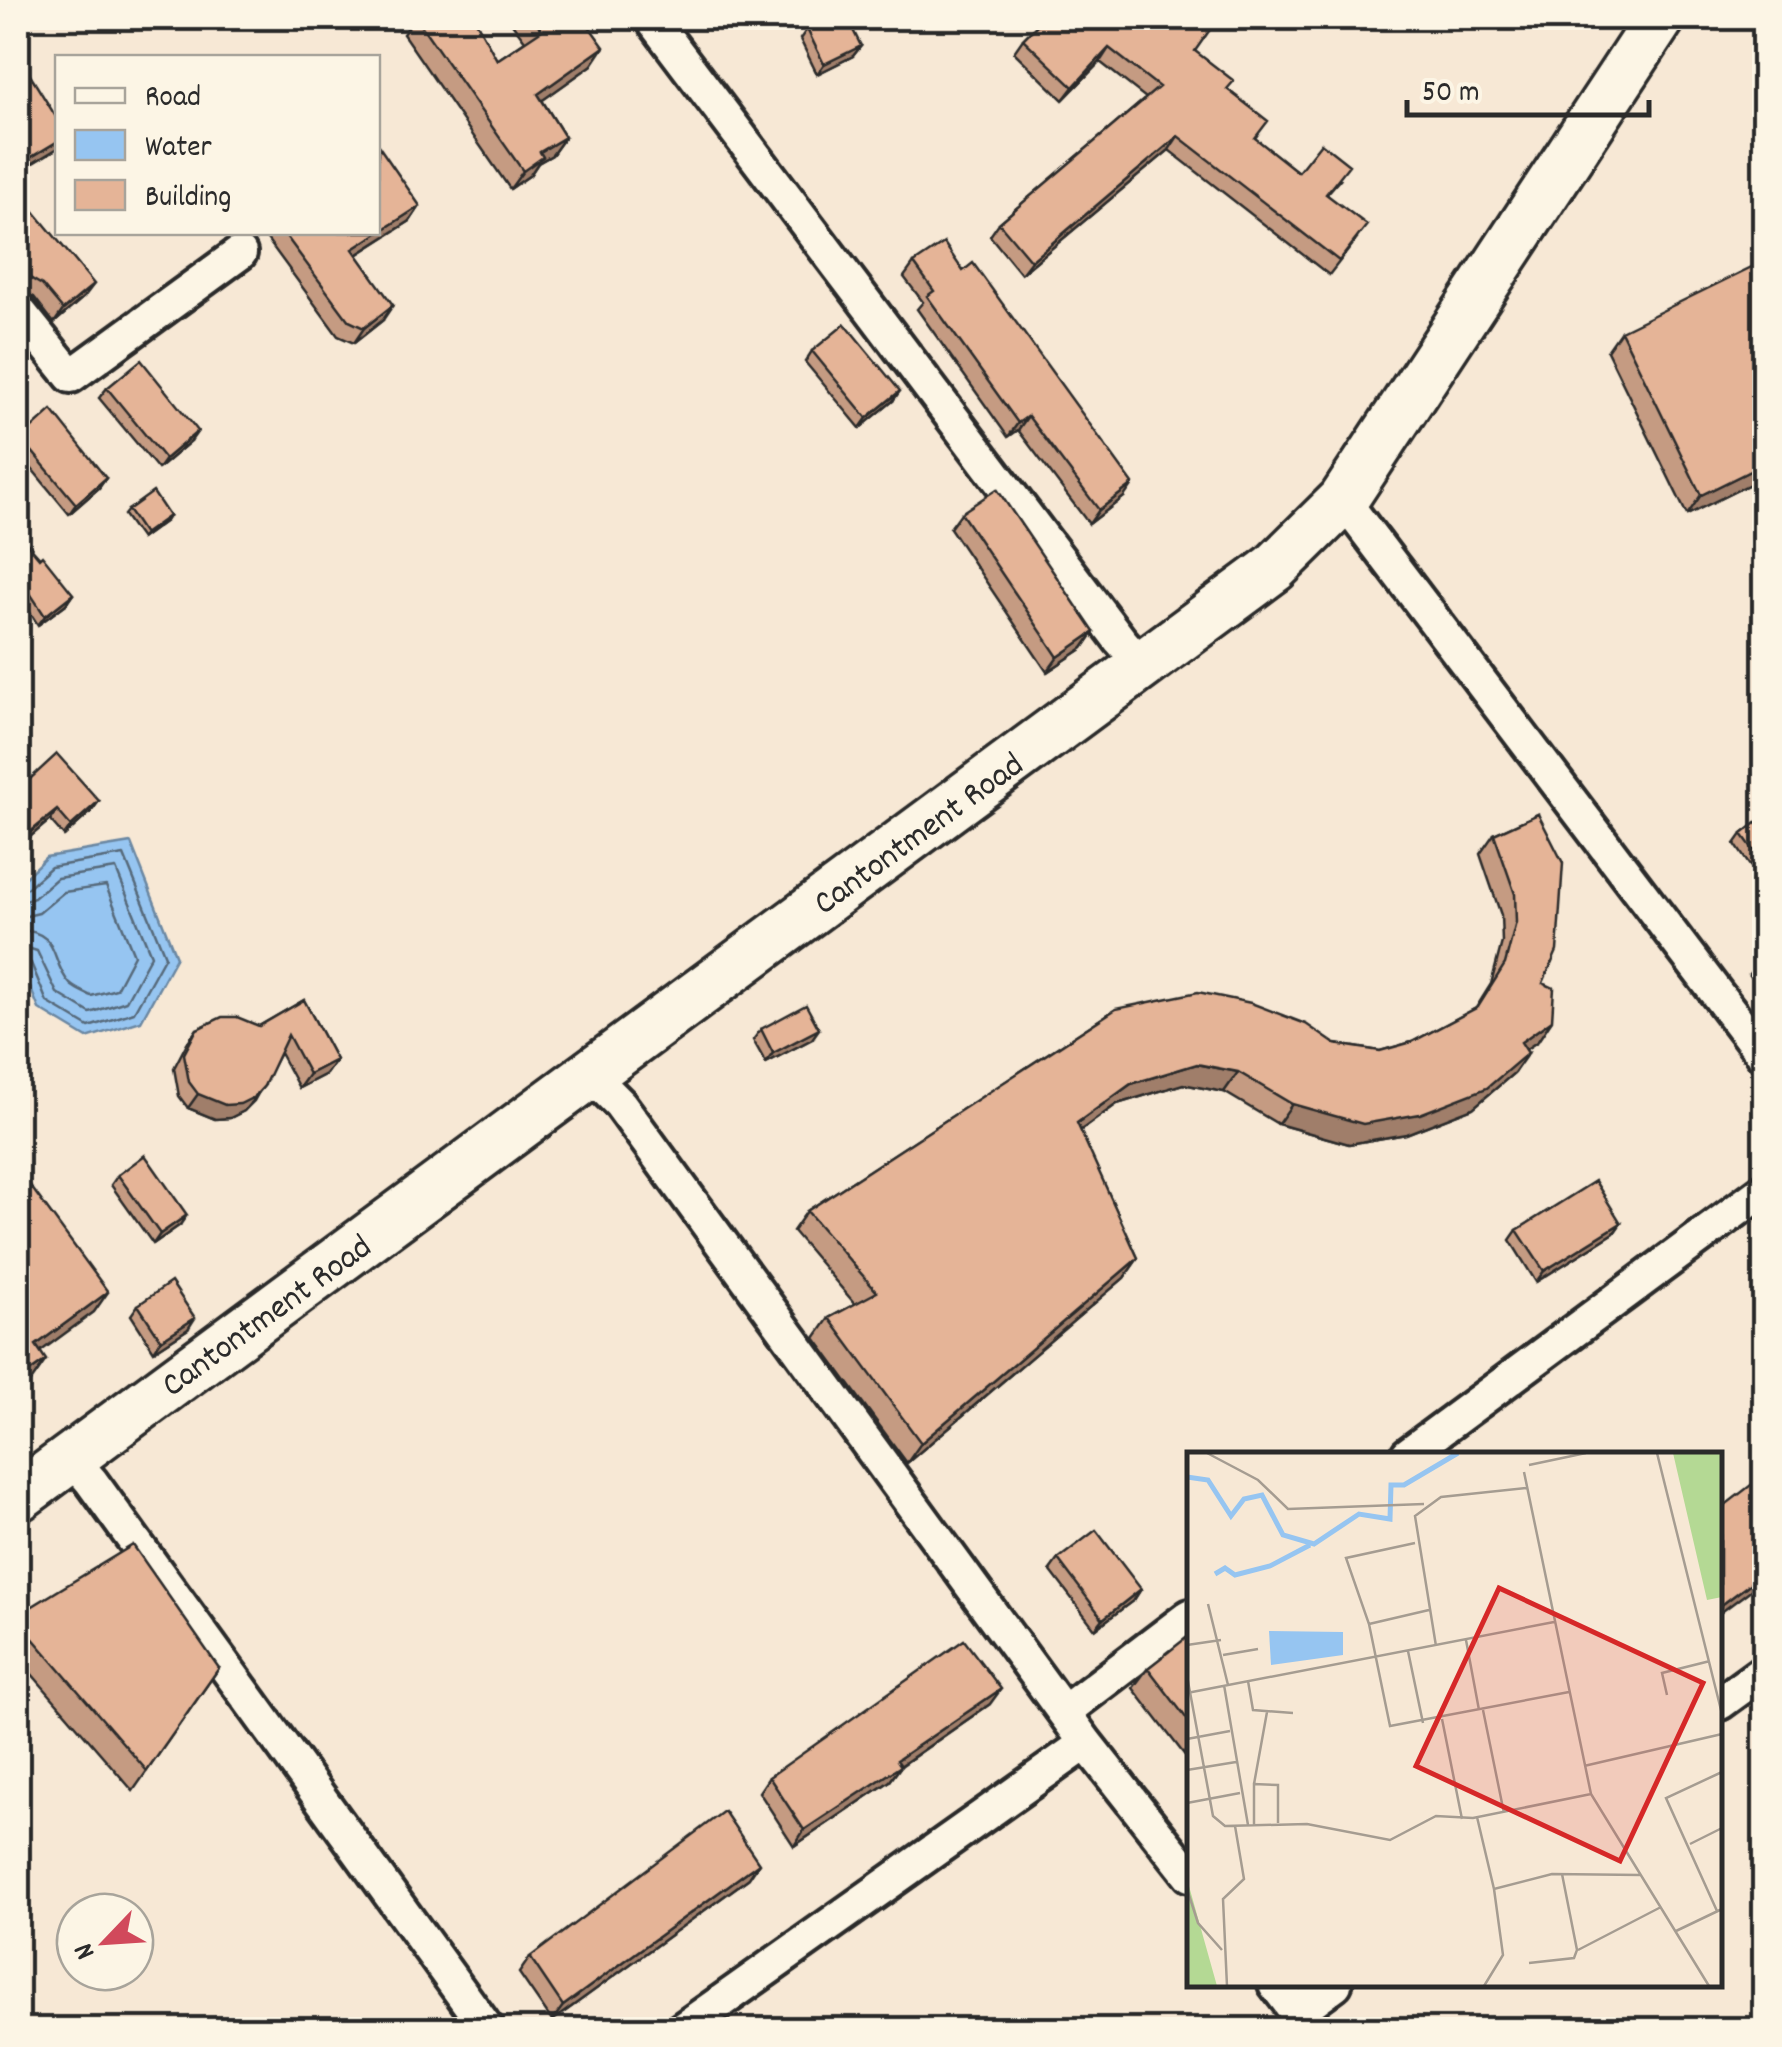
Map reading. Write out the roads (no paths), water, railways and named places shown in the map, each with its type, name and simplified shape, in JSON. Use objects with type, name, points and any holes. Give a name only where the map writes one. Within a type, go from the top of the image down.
[{"type":"street","points":[[651,18],[1142,666]]},
{"type":"street","name":"Cantontment Road","points":[[18,1497],[1274,568],[1343,500],[1660,18]]},
{"type":"street","points":[[18,310],[71,376],[240,253]]},
{"type":"street","points":[[1343,500],[1764,1056]]},
{"type":"street","points":[[590,1074],[620,1104],[1086,1743],[1187,1871]]},
{"type":"street","points":[[1411,1452],[1764,1190]]},
{"type":"street","points":[[71,1458],[488,2030]]},
{"type":"street","points":[[1064,1712],[1187,1618]]},
{"type":"street","points":[[1722,1702],[1764,1670]]},
{"type":"street","points":[[681,2030],[1086,1743]]},
{"type":"street","points":[[1277,1987],[1303,2021],[1332,1987]]},
{"type":"water","points":[[131,843],[176,957],[141,1021],[87,1038],[39,1009],[18,957],[18,884],[46,857]]}]
